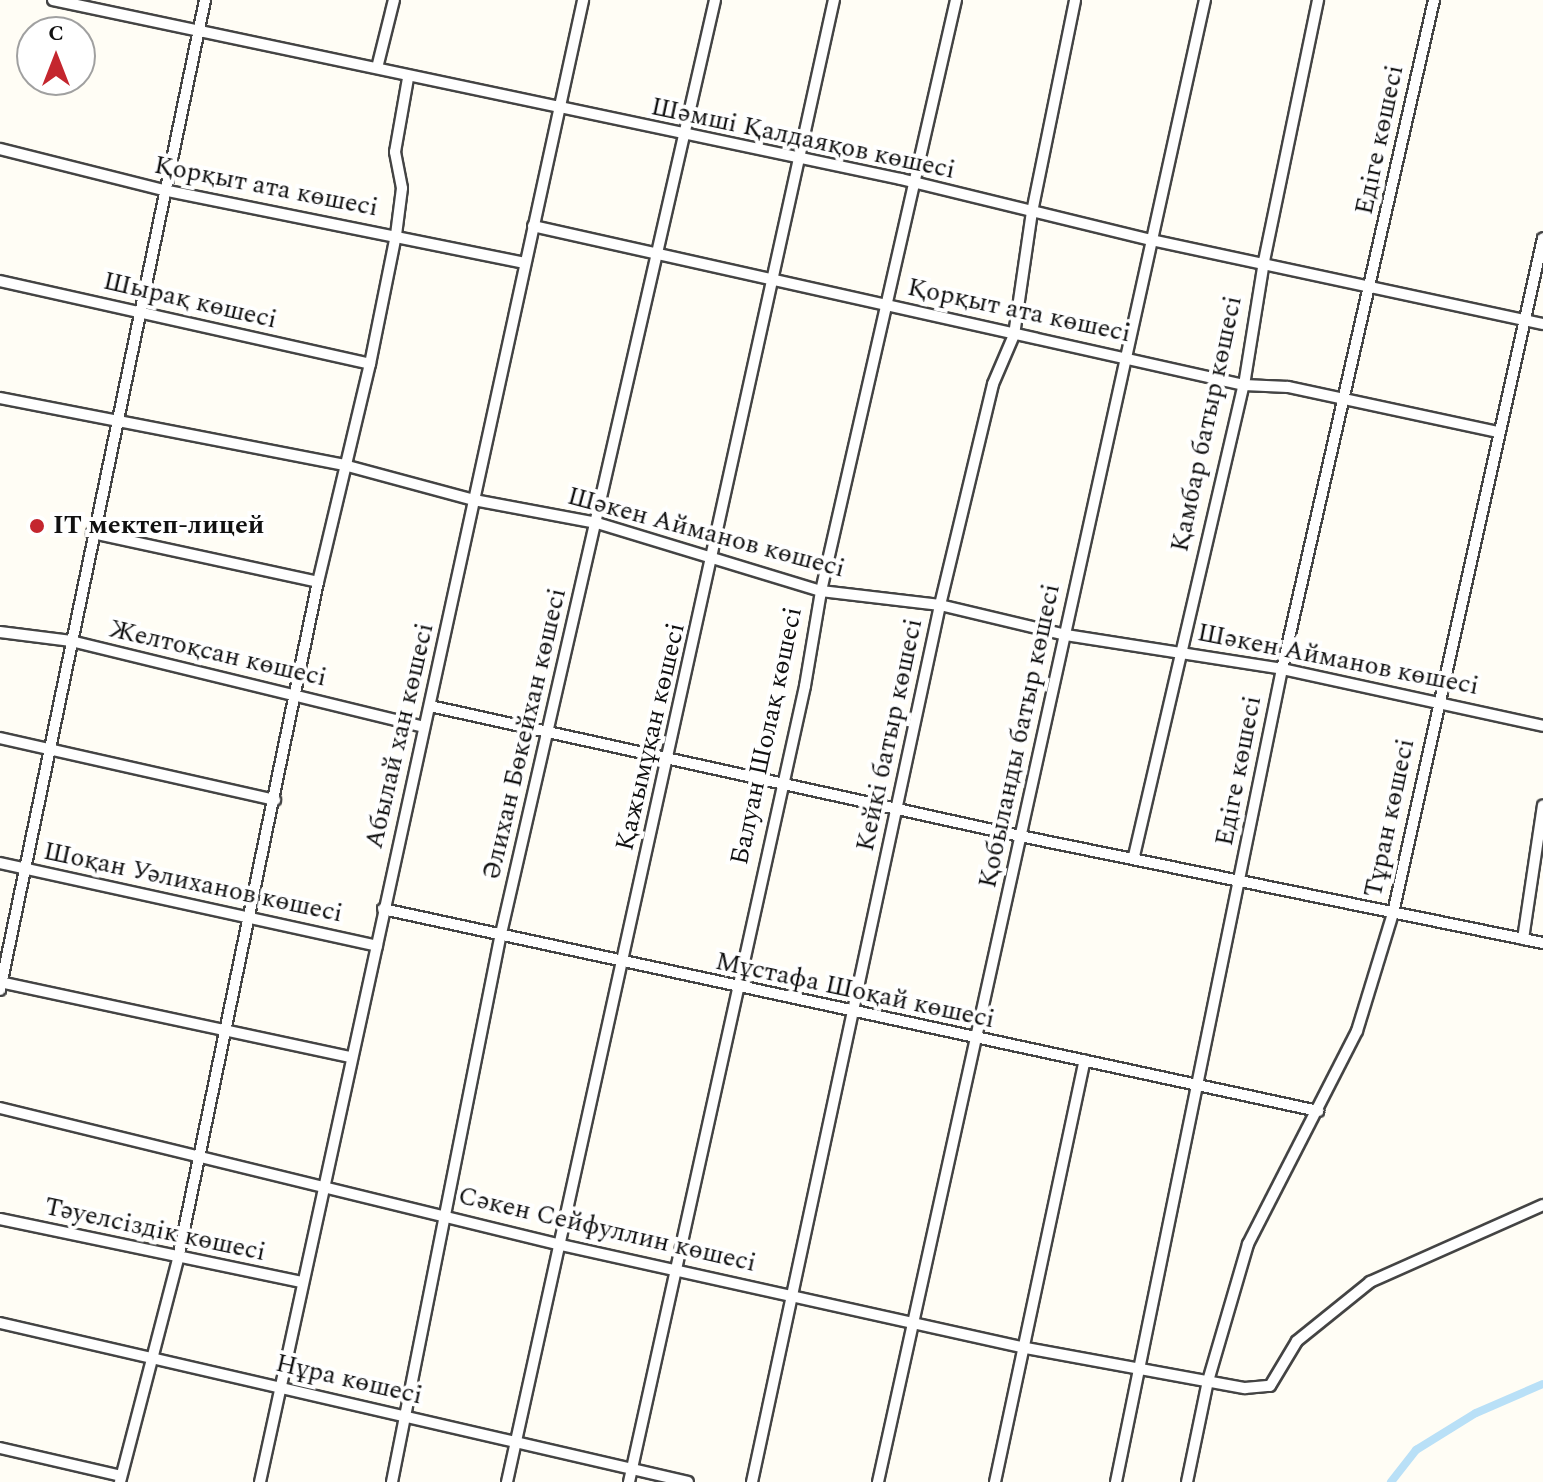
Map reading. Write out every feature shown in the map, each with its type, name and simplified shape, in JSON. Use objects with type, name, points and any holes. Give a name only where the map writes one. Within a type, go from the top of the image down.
[{"type":"street","name":"Шәмші Қалдаяқов көшесі","points":[[53,0],[915,184],[1151,240],[1372,284],[1543,324]]},
{"type":"street","points":[[205,0],[114,420],[27,869],[0,985],[349,1057]]},
{"type":"street","points":[[377,68],[394,0]]},
{"type":"street","name":"Абылай хан көшесі","points":[[260,1482],[349,1057],[377,946],[583,0]]},
{"type":"street","name":"Әлихан Бөкейхан көшесі","points":[[392,1482],[448,1217],[500,938],[628,396],[653,255],[687,136],[715,0]]},
{"type":"street","name":"Қажымұқан көшесі","points":[[507,1482],[670,757],[834,0]]},
{"type":"street","name":"Балуан Шолақ көшесі","points":[[629,1482],[781,781],[805,686],[821,591],[956,0]]},
{"type":"street","name":"Кейкі батыр көшесі","points":[[752,1482],[940,605],[993,384],[1014,335],[1032,212],[1075,0]]},
{"type":"street","name":"Қобыланды батыр көшесі","points":[[878,1482],[1205,0]]},
{"type":"street","name":"Қамбар батыр көшесі","points":[[1134,856],[1178,651],[1244,385],[1264,261],[1318,0]]},
{"type":"street","name":"Едіге көшесі","points":[[1116,1482],[1137,1367],[1282,669],[1347,399],[1434,0]]},
{"type":"street","points":[[0,1448],[120,1479],[178,1259],[197,1154],[228,1033],[318,582],[370,364],[396,235],[402,188],[395,152],[408,78]]},
{"type":"street","name":"Қорқыт ата көшесі","points":[[0,149],[163,190],[524,263]]},
{"type":"street","name":"Қорқыт ата көшесі","points":[[533,226],[1014,335],[1125,355],[1244,385],[1288,387],[1498,432]]},
{"type":"street","name":"Тұран көшесі","points":[[1187,1482],[1208,1381],[1248,1244],[1357,1031],[1393,913],[1436,700],[1543,238]]},
{"type":"street","name":"Шырақ көшесі","points":[[0,281],[370,364]]},
{"type":"street","name":"Шәкен Айманов көшесі","points":[[0,398],[344,465],[474,500],[597,523],[821,591],[940,605],[1066,635],[1282,669],[1436,700],[1543,726]]},
{"type":"street","points":[[92,533],[318,582]]},
{"type":"street","name":"Желтоқсан көшесі","points":[[0,632],[71,641],[424,727]]},
{"type":"street","points":[[430,706],[898,805],[1020,836],[1134,856],[1543,943]]},
{"type":"street","points":[[0,738],[275,800]]},
{"type":"street","points":[[1523,939],[1543,805]]},
{"type":"street","name":"Шоқан Уәлиханов көшесі","points":[[0,863],[377,946]]},
{"type":"street","name":"Мұстафа Шоқай көшесі","points":[[383,909],[500,938],[853,1009],[977,1041],[1085,1060],[1318,1111]]},
{"type":"street","points":[[995,1482],[1085,1060]]},
{"type":"street","name":"Сәкен Сейфуллин көшесі","points":[[0,1108],[561,1245],[674,1266],[794,1297],[1026,1348],[1208,1381],[1270,1386],[1297,1341],[1370,1282],[1543,1205]]},
{"type":"street","name":"Тәуелсіздік көшесі","points":[[0,1219],[178,1259],[301,1282]]},
{"type":"street","name":"Нұра көшесі","points":[[0,1323],[407,1415],[515,1445],[688,1482]]},
{"type":"waterway","points":[[1391,1482],[1416,1450],[1476,1413],[1543,1384]]},
{"type":"place","name":"IT мектеп-лицей","points":[[37,526]]}]
